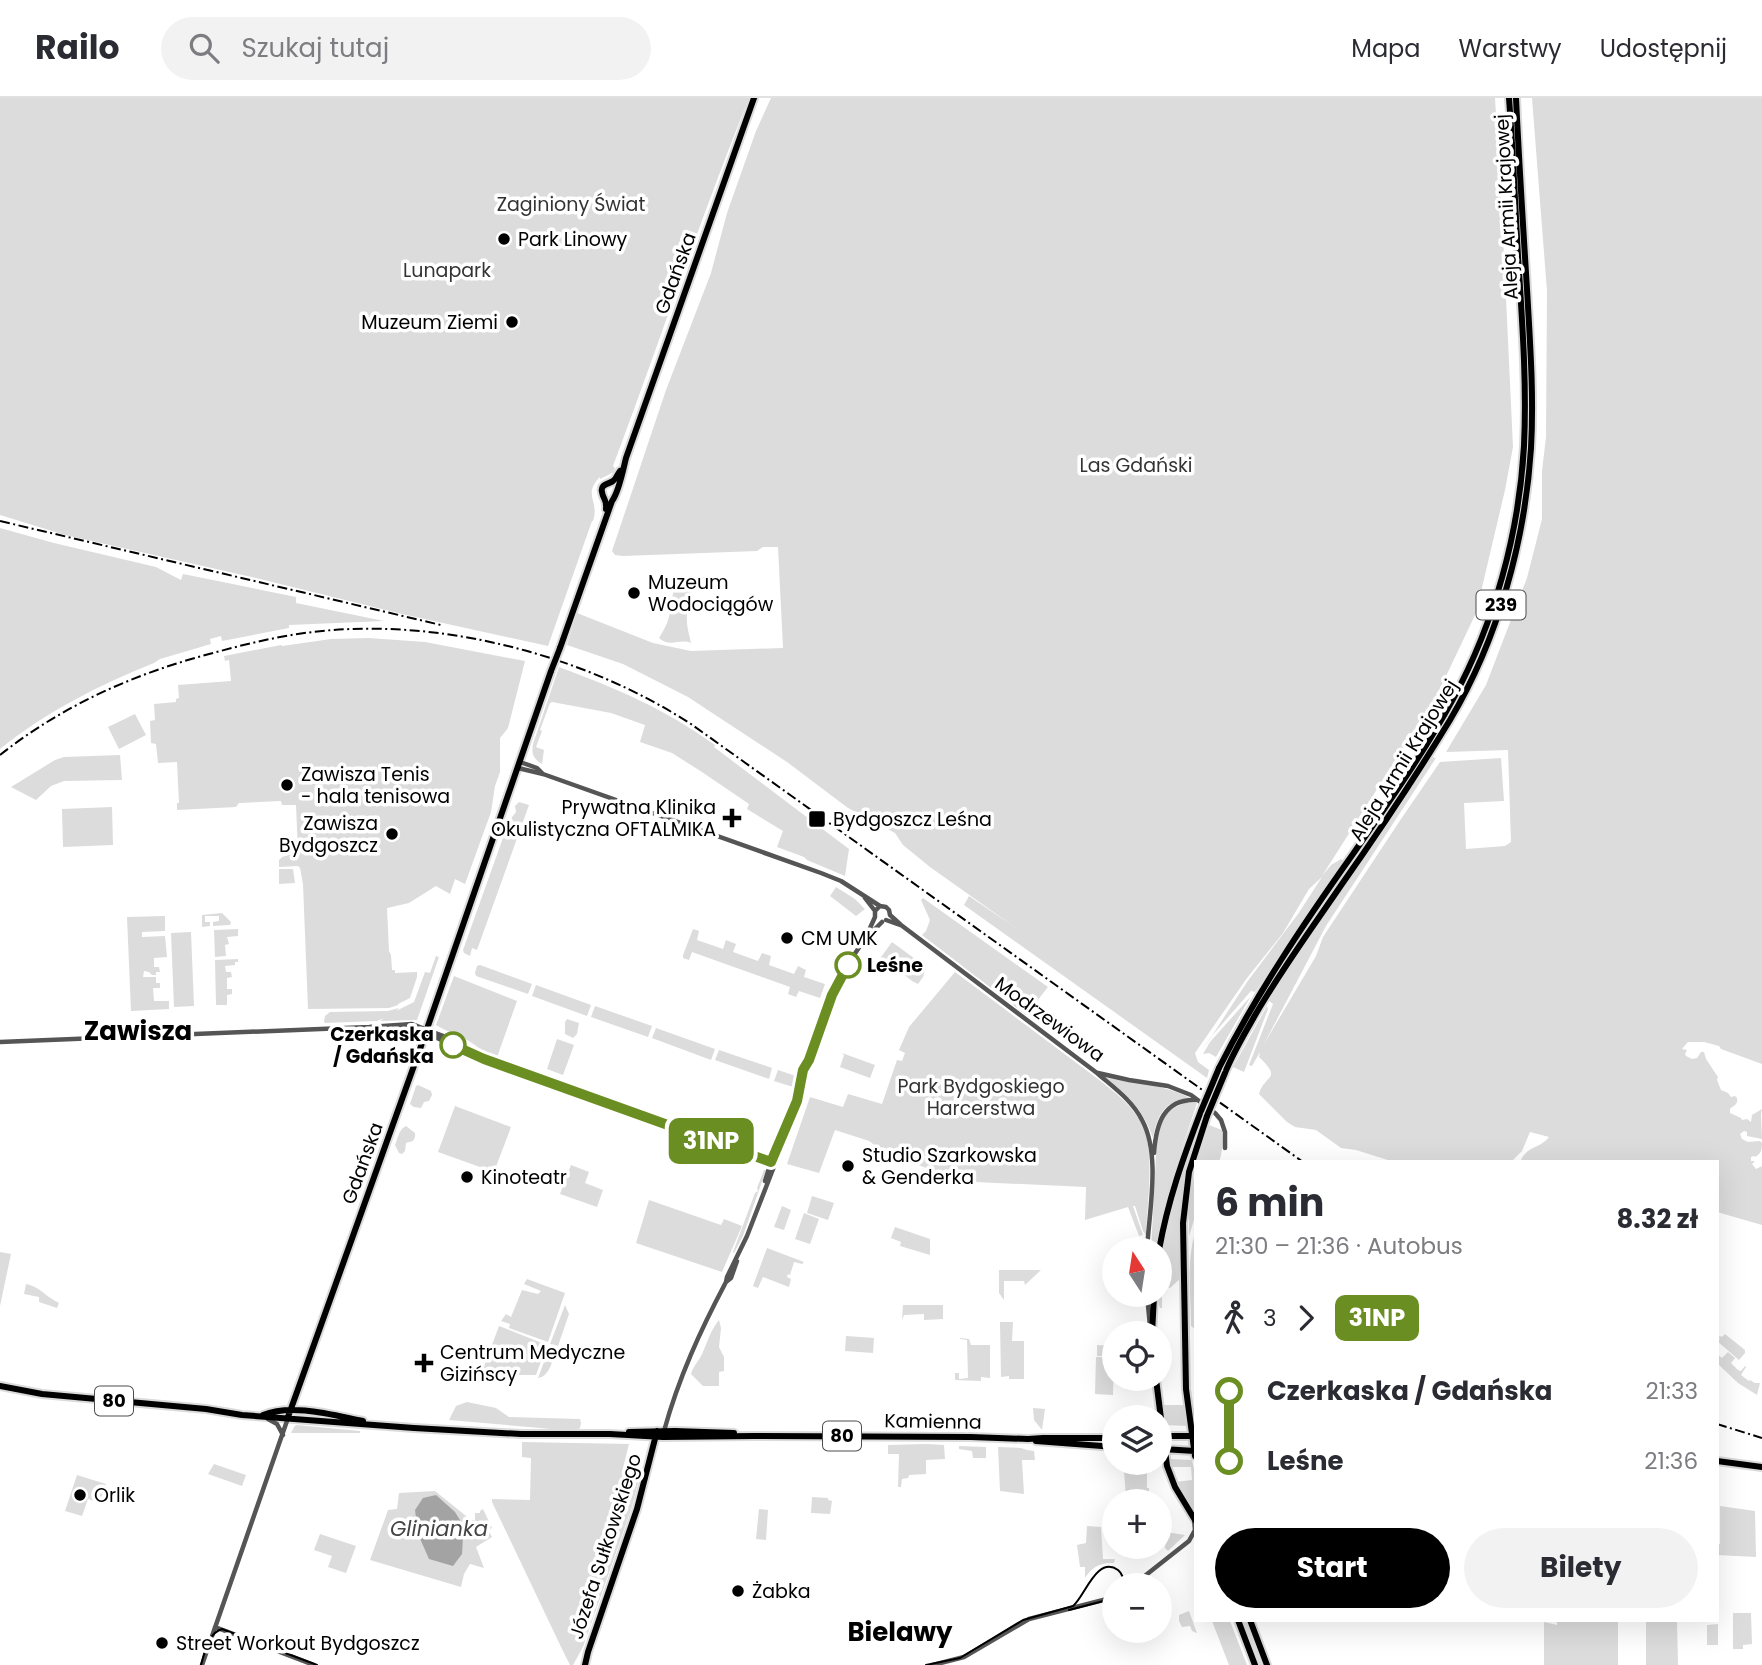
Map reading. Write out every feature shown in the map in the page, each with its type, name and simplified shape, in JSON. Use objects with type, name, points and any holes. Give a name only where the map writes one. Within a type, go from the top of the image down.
[{"type":"main road","name":"Gdańska","points":[[617,488],[754,98]]},
{"type":"main road","name":"Aleja Armii Krajowej","points":[[1222,1071],[1242,1023],[1282,958],[1396,793],[1442,719],[1468,669],[1502,580],[1521,476],[1525,421],[1524,341],[1509,98]]},
{"type":"main road","name":"Aleja Armii Krajowej","points":[[1222,1071],[1276,981],[1383,824],[1451,718],[1490,635],[1507,586],[1524,503],[1532,425],[1530,337],[1516,98]]},
{"type":"main road","name":"Gdańska","points":[[610,483],[616,478],[626,458]]},
{"type":"main road","points":[[610,483],[617,488],[617,494],[603,525],[607,504],[602,489],[610,483]]},
{"type":"main road","points":[[605,498],[614,498]]},
{"type":"main road","name":"Gdańska","points":[[290,1413],[603,525]]},
{"type":"main road","name":"239","points":[[1193,1436],[1186,1389],[1184,1208],[1189,1172],[1222,1071]]},
{"type":"main road","name":"239","points":[[1162,1237],[1170,1195],[1181,1162],[1208,1113]]},
{"type":"main road","name":"80","points":[[0,1386],[41,1394],[261,1416],[272,1412],[290,1413]]},
{"type":"main road","points":[[297,1394],[303,1412]]},
{"type":"main road","name":"Kamienna","points":[[290,1413],[303,1412],[392,1426]]},
{"type":"main road","name":"Kamienna","points":[[290,1413],[392,1426],[521,1434],[1102,1438]]},
{"type":"main road","name":"Józefa Sułkowskiego","points":[[585,1665],[660,1434]]},
{"type":"main road","points":[[1172,1436],[1193,1436]]},
{"type":"main road","name":"Kamienna","points":[[1028,1439],[1043,1443],[1102,1446]]},
{"type":"main road","points":[[1172,1450],[1194,1452]]},
{"type":"main road","points":[[1719,1461],[1762,1466]]},
{"type":"main road","points":[[1170,1475],[1194,1517]]},
{"type":"main road","points":[[1239,1622],[1255,1665]]},
{"type":"main road","points":[[1251,1622],[1267,1665]]},
{"type":"street","points":[[519,765],[538,769],[543,774]]},
{"type":"street","points":[[519,765],[833,877],[880,906],[875,914],[862,895]]},
{"type":"street","name":"Modrzewiowa","points":[[880,906],[886,907],[901,925],[1097,1073],[1168,1086],[1185,1092],[1198,1100],[1208,1113]]},
{"type":"street","name":"Modrzewiowa","points":[[875,914],[884,921],[901,925]]},
{"type":"street","name":"Józefa Sułkowskiego","points":[[660,1434],[699,1334],[733,1273],[786,1130],[792,1099],[798,1091],[803,1070],[832,995],[866,937],[875,914]]},
{"type":"street","name":"Józefa Sułkowskiego","points":[[866,937],[890,915]]},
{"type":"street","points":[[0,1042],[396,1026],[411,1028],[426,1031],[475,1055],[773,1163]]},
{"type":"street","points":[[1097,1073],[1128,1101],[1143,1121],[1149,1135],[1153,1165]]},
{"type":"street","points":[[1148,1237],[1155,1136],[1159,1123],[1172,1105],[1181,1101],[1198,1100]]},
{"type":"street","points":[[1208,1113],[1224,1127],[1225,1148]]},
{"type":"street","name":"Gdańska","points":[[202,1665],[290,1413]]},
{"type":"street","points":[[261,1416],[275,1422],[283,1435]]},
{"type":"street","points":[[1189,1541],[1194,1532]]},
{"type":"street","points":[[1148,1573],[1194,1539]]},
{"type":"street","points":[[933,1665],[964,1657],[1026,1620],[1102,1600]]},
{"type":"street","points":[[215,1627],[314,1665]]},
{"type":"green space","points":[[0,98],[749,98],[613,466],[614,472],[600,477],[592,489],[595,514],[548,646],[65,535],[0,515]]},
{"type":"green space","name":"Las Gdański","points":[[771,98],[1495,98],[1513,447],[1476,613],[1438,693],[1322,876],[1331,865],[1341,859],[1343,861],[1255,992],[1251,991],[1212,1036],[1322,877],[1309,889],[1283,933],[1247,978],[1195,1053],[1198,1062],[1209,1070],[1207,1078],[964,905],[969,896],[1016,928],[930,867],[903,845],[895,833],[848,808],[787,762],[688,697],[623,664],[567,645],[577,613],[653,643],[691,651],[783,648],[778,547],[763,547],[757,551],[623,556],[615,555],[612,551],[666,390],[711,273],[727,213],[756,131]]},
{"type":"green space","points":[[1532,98],[1762,98],[1762,1064],[1704,1042],[1688,1042],[1682,1049],[1687,1050],[1686,1056],[1692,1059],[1704,1052],[1718,1077],[1721,1090],[1737,1098],[1730,1113],[1751,1122],[1752,1115],[1762,1109],[1762,1139],[1747,1136],[1744,1131],[1740,1134],[1742,1139],[1748,1142],[1762,1143],[1760,1153],[1751,1157],[1751,1161],[1755,1161],[1752,1164],[1756,1169],[1762,1166],[1762,1225],[1719,1213],[1719,1160],[1521,1160],[1526,1152],[1549,1137],[1530,1132],[1522,1151],[1513,1160],[1388,1160],[1341,1148],[1316,1130],[1295,1127],[1287,1122],[1259,1094],[1271,1074],[1259,1057],[1260,1052],[1252,1066],[1249,1065],[1273,1004],[1268,1000],[1432,757],[1436,758],[1326,926],[1264,1044],[1316,956],[1323,937],[1440,762],[1501,758],[1504,801],[1464,803],[1466,849],[1505,846],[1511,842],[1508,750],[1446,752],[1486,685],[1527,578],[1542,519],[1542,471],[1546,437],[1547,291]]},
{"type":"green space","points":[[0,528],[156,567],[181,580],[183,574],[296,597],[296,603],[384,621],[289,625],[289,628],[222,641],[221,636],[210,639],[211,644],[160,659],[74,700],[0,749]]},
{"type":"green space","points":[[685,577],[691,591],[687,619],[691,643],[663,641],[659,638],[669,617],[676,586]]},
{"type":"green space","name":"Zawisza Bydgoszcz","points":[[369,638],[425,642],[525,661],[508,728],[500,738],[500,772],[491,812],[465,884],[455,879],[450,894],[436,886],[409,903],[387,908],[392,970],[395,970],[395,973],[417,972],[410,998],[389,1008],[308,1009],[300,868],[279,867],[282,857],[298,852],[296,805],[282,805],[281,801],[177,810],[177,762],[158,763],[156,744],[151,743],[150,721],[155,720],[154,704],[176,702],[179,698],[178,685],[231,681],[229,660],[225,661],[224,656],[281,645]]},
{"type":"green space","points":[[559,667],[640,700],[715,745],[714,747],[849,849],[845,876],[777,847],[783,831],[747,809],[749,804],[672,753],[640,742],[645,725],[611,713],[552,702],[536,747],[544,750],[542,764],[539,762],[533,753],[533,744]]},
{"type":"green space","points":[[135,714],[146,735],[119,749],[108,727]]},
{"type":"green space","points":[[120,755],[122,780],[64,781],[51,786],[36,800],[11,787],[64,757]]},
{"type":"green space","points":[[519,802],[529,805],[477,950],[472,948],[470,956],[463,950],[509,821]]},
{"type":"green space","points":[[112,807],[113,845],[63,847],[62,809]]},
{"type":"green space","points":[[279,869],[293,869],[295,883],[279,884]]},
{"type":"green space","points":[[836,887],[865,909],[856,916],[830,896]]},
{"type":"green space","points":[[923,898],[1048,987],[1026,1015],[922,935],[930,920],[921,900]]},
{"type":"green space","points":[[222,913],[231,922],[230,925],[213,926],[213,922],[219,921],[219,916],[205,916],[205,922],[210,922],[210,926],[202,927],[202,915]]},
{"type":"green space","points":[[165,916],[165,931],[142,932],[142,937],[165,936],[167,957],[154,958],[154,967],[159,967],[160,972],[152,975],[144,971],[143,977],[156,977],[160,988],[153,988],[154,1001],[169,1001],[169,1009],[131,1011],[127,917]]},
{"type":"green space","points":[[238,929],[238,936],[227,937],[229,944],[225,945],[226,956],[215,957],[214,930]]},
{"type":"green space","points":[[693,929],[699,931],[697,940],[723,949],[726,940],[736,944],[733,952],[758,961],[762,953],[771,956],[769,965],[794,974],[798,966],[806,970],[804,977],[825,984],[820,998],[799,991],[796,997],[788,994],[790,987],[692,952],[689,960],[683,958]]},
{"type":"green space","points":[[191,932],[194,1006],[174,1007],[171,933]]},
{"type":"green space","points":[[892,942],[926,967],[918,984],[887,961],[881,968],[876,964]]},
{"type":"green space","points":[[436,956],[439,957],[417,1020],[380,1021],[384,1018],[377,1021],[325,1023],[325,1016],[330,1012],[388,1011],[399,1008],[396,1011],[414,1002],[425,972],[430,973]]},
{"type":"green space","points":[[238,959],[235,965],[225,966],[226,972],[231,972],[232,977],[227,978],[227,989],[232,989],[232,994],[227,995],[227,1005],[216,1005],[215,960]]},
{"type":"green space","points":[[477,966],[532,984],[528,994],[476,976]]},
{"type":"green space","name":"Park Bydgoskiego Harcerstwa","points":[[955,972],[1105,1084],[1134,1112],[1143,1126],[1149,1150],[1146,1235],[1135,1206],[1143,1235],[1139,1236],[1128,1207],[1085,1220],[1086,1187],[975,1182],[951,1178],[881,1150],[869,1141],[835,1130],[819,1173],[787,1164],[810,1097],[843,1107],[848,1094],[882,1104],[897,1060],[902,1061],[905,1053],[899,1050],[909,1027]]},
{"type":"green space","points":[[454,976],[517,1001],[496,1060],[466,1039],[436,1025]]},
{"type":"green space","points":[[536,985],[591,1005],[587,1016],[532,996]]},
{"type":"green space","points":[[1251,996],[1216,1057],[1209,1053],[1203,1054],[1210,1042]]},
{"type":"green space","points":[[595,1006],[652,1026],[648,1037],[591,1017]]},
{"type":"green space","points":[[1267,1006],[1268,1009],[1244,1072],[1233,1067]]},
{"type":"green space","points":[[567,1019],[579,1023],[577,1034],[573,1038],[565,1034]]},
{"type":"green space","points":[[656,1028],[715,1049],[711,1060],[652,1038]]},
{"type":"green space","points":[[557,1039],[574,1045],[563,1075],[547,1069]]},
{"type":"green space","points":[[719,1050],[772,1068],[769,1079],[715,1060]]},
{"type":"green space","points":[[842,1053],[875,1065],[870,1078],[840,1067],[844,1055]]},
{"type":"green space","points":[[778,1070],[796,1076],[796,1085],[793,1087],[774,1081]]},
{"type":"green space","points":[[1105,1077],[1159,1087],[1190,1098],[1174,1102],[1164,1110],[1157,1122],[1153,1138],[1134,1103]]},
{"type":"green space","points":[[418,1085],[431,1091],[432,1095],[421,1108],[410,1104]]},
{"type":"green space","points":[[1185,1103],[1197,1103],[1174,1172],[1159,1237],[1152,1237],[1157,1136],[1166,1115],[1173,1108]]},
{"type":"green space","points":[[455,1106],[511,1127],[494,1172],[438,1152]]},
{"type":"green space","points":[[1209,1125],[1222,1130],[1220,1160],[1198,1160]]},
{"type":"green space","points":[[406,1126],[415,1133],[415,1137],[413,1141],[406,1143],[402,1154],[395,1145],[400,1131]]},
{"type":"green space","points":[[571,1165],[589,1172],[585,1183],[603,1190],[597,1207],[560,1194]]},
{"type":"green space","points":[[766,1170],[743,1236],[734,1253],[758,1191]]},
{"type":"green space","points":[[1181,1170],[1186,1174],[1182,1213],[1181,1278],[1172,1286],[1172,1237],[1164,1237]]},
{"type":"green space","points":[[1194,1176],[1194,1220],[1189,1236],[1189,1205]]},
{"type":"green space","points":[[812,1196],[834,1203],[828,1220],[807,1213]]},
{"type":"green space","points":[[649,1200],[721,1225],[724,1219],[742,1226],[722,1272],[636,1243]]},
{"type":"green space","points":[[782,1206],[791,1210],[784,1230],[774,1227]]},
{"type":"green space","points":[[804,1213],[819,1219],[810,1244],[795,1239]]},
{"type":"green space","points":[[895,1227],[930,1239],[930,1255],[900,1246],[901,1242],[891,1238]]},
{"type":"green space","points":[[1194,1237],[1194,1328],[1191,1326]]},
{"type":"green space","points":[[767,1248],[804,1262],[794,1262],[787,1277],[791,1279],[789,1287],[763,1277],[758,1288],[753,1286]]},
{"type":"green space","points":[[0,1252],[11,1254],[0,1306]]},
{"type":"green space","points":[[999,1270],[1041,1270],[1025,1285],[1024,1281],[1004,1281],[1004,1300],[999,1293]]},
{"type":"green space","points":[[527,1279],[565,1293],[548,1342],[509,1328],[510,1324],[501,1321],[506,1314],[511,1317],[522,1290],[538,1294],[541,1291],[524,1284]]},
{"type":"green space","points":[[26,1284],[59,1303],[57,1308],[39,1302],[39,1297],[24,1294]]},
{"type":"green space","points":[[565,1305],[569,1314],[558,1346],[550,1344]]},
{"type":"green space","points":[[903,1305],[943,1305],[943,1319],[924,1320],[924,1314],[904,1315],[902,1320]]},
{"type":"green space","points":[[719,1320],[719,1347],[724,1357],[724,1371],[719,1372],[719,1386],[703,1386],[691,1374]]},
{"type":"green space","points":[[1000,1322],[1013,1322],[1012,1341],[1024,1341],[1024,1379],[1001,1377]]},
{"type":"green space","points":[[499,1326],[547,1345],[536,1375],[480,1377]]},
{"type":"green space","points":[[1725,1334],[1745,1350],[1739,1360],[1719,1343],[1719,1336]]},
{"type":"green space","points":[[846,1336],[874,1338],[873,1353],[845,1351]]},
{"type":"green space","points":[[960,1338],[969,1339],[971,1345],[990,1345],[990,1378],[981,1377],[981,1381],[955,1380],[955,1373],[959,1373],[959,1379],[968,1378],[967,1340]]},
{"type":"green space","points":[[1097,1345],[1102,1345],[1102,1356],[1097,1356]]},
{"type":"green space","points":[[550,1346],[557,1348],[552,1362],[548,1371],[538,1378]]},
{"type":"green space","points":[[1728,1352],[1735,1358],[1731,1363],[1738,1370],[1741,1371],[1745,1366],[1748,1368],[1746,1367],[1741,1375],[1749,1381],[1760,1383],[1757,1395],[1738,1383],[1719,1365],[1719,1356],[1722,1358]]},
{"type":"green space","points":[[1096,1357],[1102,1357],[1102,1391],[1113,1391],[1113,1395],[1095,1394]]},
{"type":"green space","points":[[467,1402],[496,1408],[509,1417],[580,1419],[580,1428],[575,1431],[449,1420],[456,1406]]},
{"type":"green space","points":[[1172,1405],[1184,1405],[1188,1426],[1172,1425]]},
{"type":"green space","points":[[1033,1408],[1045,1409],[1042,1430],[1034,1420]]},
{"type":"green space","points":[[296,1425],[360,1431],[360,1433],[291,1433]]},
{"type":"green space","points":[[522,1442],[629,1444],[623,1468],[637,1471],[635,1478],[639,1479],[632,1507],[583,1647],[573,1665],[570,1665],[562,1649],[492,1502],[492,1499],[530,1500],[531,1458],[522,1457]]},
{"type":"green space","points":[[888,1445],[944,1445],[945,1459],[926,1460],[926,1474],[909,1475],[908,1478],[902,1479],[901,1487],[898,1487],[899,1454],[888,1454]]},
{"type":"green space","points":[[959,1446],[986,1447],[986,1458],[973,1458],[972,1451],[959,1449]]},
{"type":"green space","points":[[655,1447],[639,1517],[591,1653]]},
{"type":"green space","points":[[998,1447],[1034,1451],[1035,1460],[1022,1460],[1024,1494],[1000,1491]]},
{"type":"green space","points":[[1172,1459],[1192,1460],[1194,1514],[1175,1482],[1192,1480],[1191,1467],[1172,1467]]},
{"type":"green space","points":[[214,1464],[246,1475],[242,1486],[208,1474]]},
{"type":"green space","name":"Orlik","points":[[77,1475],[106,1484],[99,1503],[88,1499],[82,1516],[65,1511]]},
{"type":"green space","points":[[1124,1475],[1147,1475],[1149,1489],[1125,1489]]},
{"type":"green space","points":[[435,1491],[471,1520],[475,1520],[475,1513],[480,1513],[483,1509],[492,1528],[488,1530],[492,1537],[476,1547],[484,1568],[470,1564],[461,1587],[370,1560],[388,1510],[397,1509],[399,1493]]},
{"type":"green space","points":[[812,1497],[828,1498],[832,1501],[830,1514],[811,1513]]},
{"type":"green space","points":[[1720,1506],[1755,1511],[1756,1557],[1719,1555]]},
{"type":"green space","points":[[759,1509],[768,1510],[766,1540],[756,1539]]},
{"type":"green space","points":[[1087,1526],[1101,1527],[1102,1559],[1115,1559],[1114,1563],[1097,1566],[1085,1578],[1085,1567],[1080,1567],[1077,1545],[1086,1543]]},
{"type":"green space","points":[[1172,1533],[1185,1535],[1172,1547]]},
{"type":"green space","points":[[320,1534],[356,1546],[346,1573],[328,1567],[332,1556],[314,1550]]},
{"type":"green space","points":[[1189,1611],[1197,1633],[1192,1631],[1190,1626],[1182,1627],[1179,1621],[1179,1615]]},
{"type":"green space","points":[[1733,1613],[1751,1613],[1752,1644],[1743,1645],[1743,1649],[1733,1649]]},
{"type":"green space","points":[[1212,1622],[1230,1622],[1247,1665],[1229,1665]]},
{"type":"green space","points":[[1240,1622],[1247,1622],[1265,1665],[1259,1665]]},
{"type":"green space","points":[[1544,1622],[1557,1625],[1557,1622],[1618,1622],[1618,1665],[1544,1665]]},
{"type":"green space","points":[[1646,1622],[1677,1622],[1678,1665],[1646,1665]]},
{"type":"green space","points":[[1718,1624],[1718,1645],[1707,1645],[1707,1625]]},
{"type":"water","name":"Glinianka","points":[[436,1495],[460,1520],[462,1554],[453,1566],[429,1559],[418,1534],[415,1510],[423,1498]]},
{"type":"tram line","points":[[926,1665],[960,1658],[1023,1620],[1073,1606],[1092,1579],[1104,1568],[1111,1567],[1121,1573]]},
{"type":"tram line","points":[[1069,1610],[1102,1601]]},
{"type":"tram line","points":[[201,1665],[210,1639],[222,1629],[317,1665]]},
{"type":"railway","points":[[0,521],[441,625]]},
{"type":"railway","points":[[0,755],[49,721],[128,681],[184,661],[288,636],[333,630],[426,632],[473,638],[565,663],[609,680],[691,724],[1300,1160]]},
{"type":"railway","points":[[1719,1425],[1762,1438]]},
{"type":"bus line","name":"31NP","points":[[453,1045],[484,1059],[771,1162],[797,1101],[803,1070],[832,995],[848,965]]},
{"type":"place","name":"Park Linowy","points":[[504,239]]},
{"type":"place","name":"Muzeum Ziemi","points":[[512,322]]},
{"type":"place","name":"Muzeum Wodociągów","points":[[634,593]]},
{"type":"place","name":"Zawisza Tenis - hala tenisowa","points":[[287,785]]},
{"type":"place","name":"Prywatna Klinika Okulistyczna OFTALMIKA","points":[[732,818]]},
{"type":"place","name":"Bydgoszcz Leśna","points":[[817,819]]},
{"type":"place","name":"Zawisza Bydgoszcz","points":[[392,834]]},
{"type":"place","name":"CM UMK","points":[[787,938]]},
{"type":"place","name":"Leśne","points":[[848,965]]},
{"type":"place","name":"Czerkaska / Gdańska","points":[[453,1045]]},
{"type":"place","name":"Studio Szarkowska & Genderka","points":[[848,1166]]},
{"type":"place","name":"Kinoteatr","points":[[467,1177]]},
{"type":"place","name":"Centrum Medyczne Gizińscy","points":[[424,1363]]},
{"type":"place","name":"Orlik","points":[[80,1495]]},
{"type":"place","name":"Żabka","points":[[738,1591]]},
{"type":"place","name":"Street Workout Bydgoszcz","points":[[162,1643]]},
{"type":"district","name":"Zawisza","points":[[138,1031]]},
{"type":"district","name":"Bielawy","points":[[900,1632]]},
{"type":"park label","name":"Zaginiony Świat","points":[[571,204]]},
{"type":"park label","name":"Lunapark","points":[[447,270]]}]
